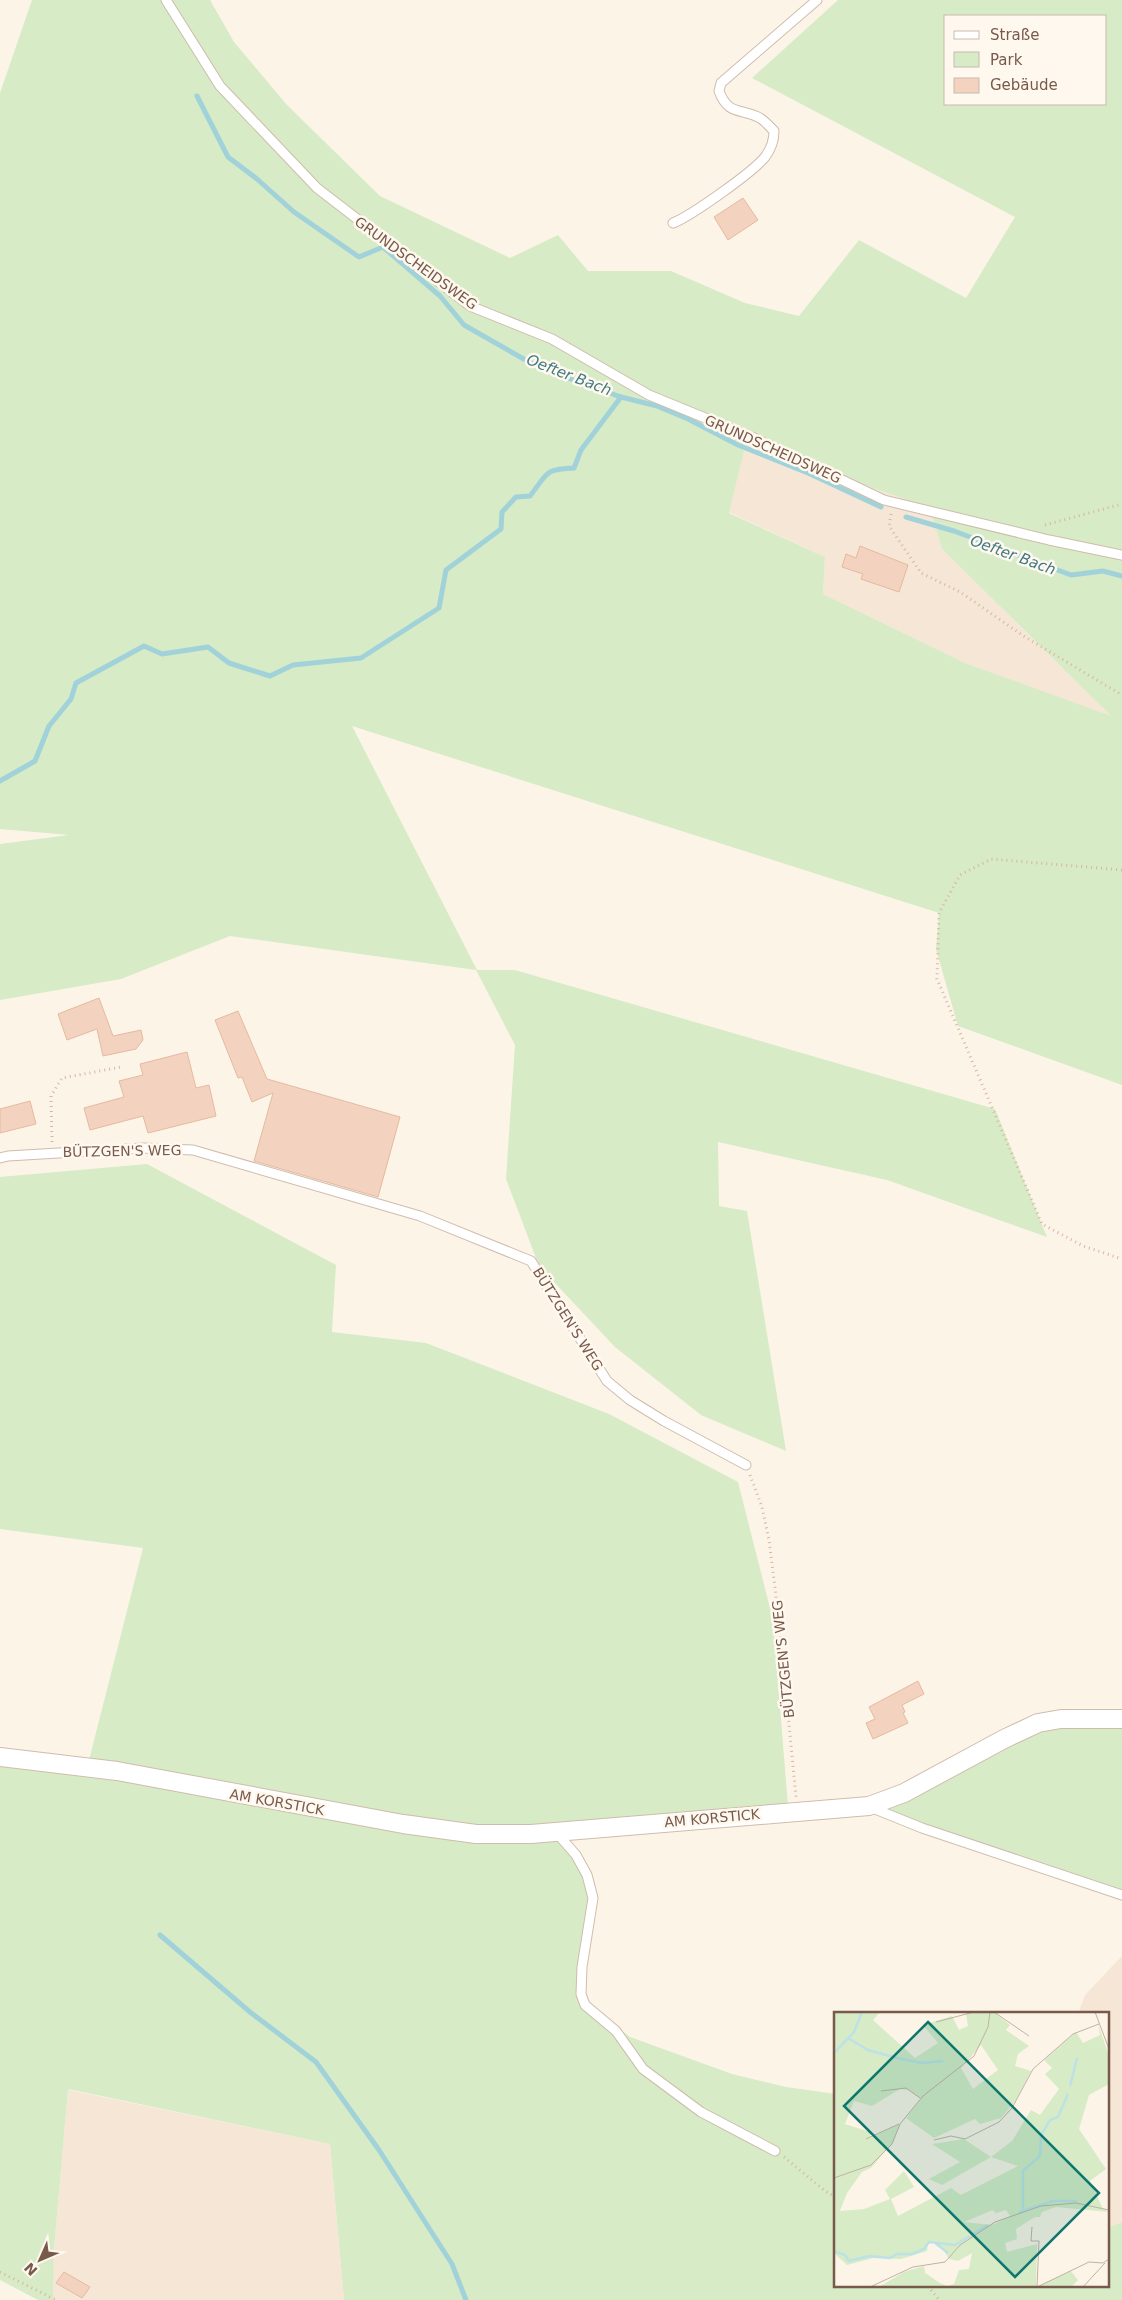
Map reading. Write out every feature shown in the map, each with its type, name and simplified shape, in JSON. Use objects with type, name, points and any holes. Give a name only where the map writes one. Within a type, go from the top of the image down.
[{"type":"street","name":"AM KORSTICK","points":[[0,1757],[117,1772],[403,1824],[476,1834],[531,1834],[869,1806],[904,1792],[1004,1738],[1038,1723],[1062,1719],[1122,1719]]},
{"type":"lane","name":"GRUNDSCHEIDSWEG","points":[[166,0],[220,86],[317,188],[470,306],[552,339],[649,395],[754,438],[893,503],[1122,554]]},
{"type":"lane","points":[[673,223],[728,188],[764,157],[774,141],[774,131],[759,118],[729,106],[718,91],[721,84],[816,0]]},
{"type":"lane","name":"BÜTZGEN'S WEG","points":[[0,1158],[143,1148],[192,1150],[420,1216],[531,1261],[607,1381],[630,1400],[664,1421],[746,1465]]},
{"type":"lane","name":"AM KORSTICK","points":[[869,1806],[922,1828],[1122,1895]]},
{"type":"lane","points":[[556,1832],[576,1855],[587,1875],[593,1898],[582,1967],[581,1994],[585,2005],[616,2031],[643,2069],[701,2112],[775,2151]]},
{"type":"path","points":[[893,503],[889,526],[921,573],[960,592],[1025,637],[1122,695]]},
{"type":"path","points":[[1019,532],[1122,504]]},
{"type":"path","points":[[1122,870],[991,859],[960,875],[939,913],[937,979],[1042,1224],[1083,1246],[1122,1259]]},
{"type":"path","points":[[52,1153],[51,1096],[62,1078],[121,1067]]},
{"type":"path","name":"BÜTZGEN'S WEG","points":[[746,1465],[762,1507],[769,1540],[798,1811]]},
{"type":"path","points":[[775,2151],[825,2191],[834,2196]]},
{"type":"path","points":[[0,2272],[56,2300]]},
{"type":"path","points":[[930,2288],[939,2300]]},
{"type":"shaded area","points":[[746,443],[930,508],[942,549],[1112,717],[965,663],[823,594],[825,557],[729,512]]},
{"type":"shaded area","points":[[1122,1956],[1122,2222],[1110,2227],[1110,2012],[1079,2012],[1085,1995]]},
{"type":"shaded area","points":[[68,2088],[69,2090],[330,2144],[344,2300],[53,2300],[54,2249]]},
{"type":"green space","points":[[32,0],[210,0],[234,42],[287,105],[380,196],[510,258],[558,235],[588,271],[671,271],[745,303],[799,316],[859,240],[966,298],[1015,217],[752,78],[838,0],[1122,0],[1122,1085],[958,1026],[936,949],[939,913],[352,726],[477,970],[515,970],[995,1109],[1047,1237],[887,1180],[718,1142],[719,1206],[747,1211],[786,1451],[701,1415],[615,1347],[539,1266],[506,1179],[515,1045],[476,970],[230,936],[121,979],[0,1000],[0,844],[69,835],[0,829],[0,93]],"holes":[[[746,443],[930,508],[942,549],[1111,716],[965,663],[823,594],[825,557],[729,513]]]},
{"type":"green space","points":[[147,1164],[336,1265],[332,1332],[426,1343],[609,1414],[738,1482],[773,1620],[788,1806],[555,1832],[576,1856],[592,1898],[581,1994],[603,2016],[630,2037],[732,2074],[786,2087],[834,2094],[834,2288],[1110,2288],[1110,2227],[1122,2222],[1122,2300],[344,2300],[330,2144],[68,2089],[54,2249],[53,2300],[38,2300],[0,2280],[0,1758],[87,1768],[143,1548],[0,1529],[0,1177]]},
{"type":"green space","points":[[1122,1720],[1122,1894],[870,1806],[1038,1724]]},
{"type":"building","points":[[743,198],[758,220],[728,240],[714,217]]},
{"type":"building","points":[[860,546],[908,565],[899,592],[861,579],[863,574],[842,567],[846,554],[856,558]]},
{"type":"building","points":[[99,998],[113,1036],[141,1030],[143,1040],[136,1049],[103,1056],[97,1029],[67,1040],[58,1014]]},
{"type":"building","points":[[238,1011],[267,1079],[400,1117],[378,1197],[254,1161],[273,1093],[252,1102],[242,1077],[238,1078],[215,1020]]},
{"type":"building","points":[[187,1052],[196,1088],[209,1085],[216,1116],[148,1133],[143,1116],[90,1130],[84,1108],[124,1097],[119,1081],[143,1075],[140,1064]]},
{"type":"building","points":[[30,1101],[36,1124],[0,1133],[0,1109]]},
{"type":"building","points":[[918,1681],[924,1694],[902,1705],[905,1712],[903,1713],[908,1723],[873,1739],[866,1723],[875,1719],[869,1707]]},
{"type":"building","points":[[64,2272],[90,2287],[82,2298],[56,2283]]},
{"type":"waterway","name":"Oefter Bach","points":[[197,96],[228,157],[257,179],[294,212],[359,257],[383,247],[440,296],[464,325],[529,362],[621,397],[657,406],[688,419],[738,445],[808,473],[881,507]]},
{"type":"waterway","points":[[0,781],[35,761],[49,726],[71,699],[76,683],[144,646],[162,654],[208,647],[229,663],[270,676],[293,665],[361,658],[439,608],[446,570],[501,529],[502,512],[516,497],[530,496],[544,477],[552,471],[574,468],[581,450],[621,397]]},
{"type":"waterway","name":"Oefter Bach","points":[[906,517],[954,531],[1071,575],[1103,571],[1122,576]]},
{"type":"waterway","points":[[160,1935],[250,2012],[316,2062],[379,2150],[452,2264],[466,2300]]}]
